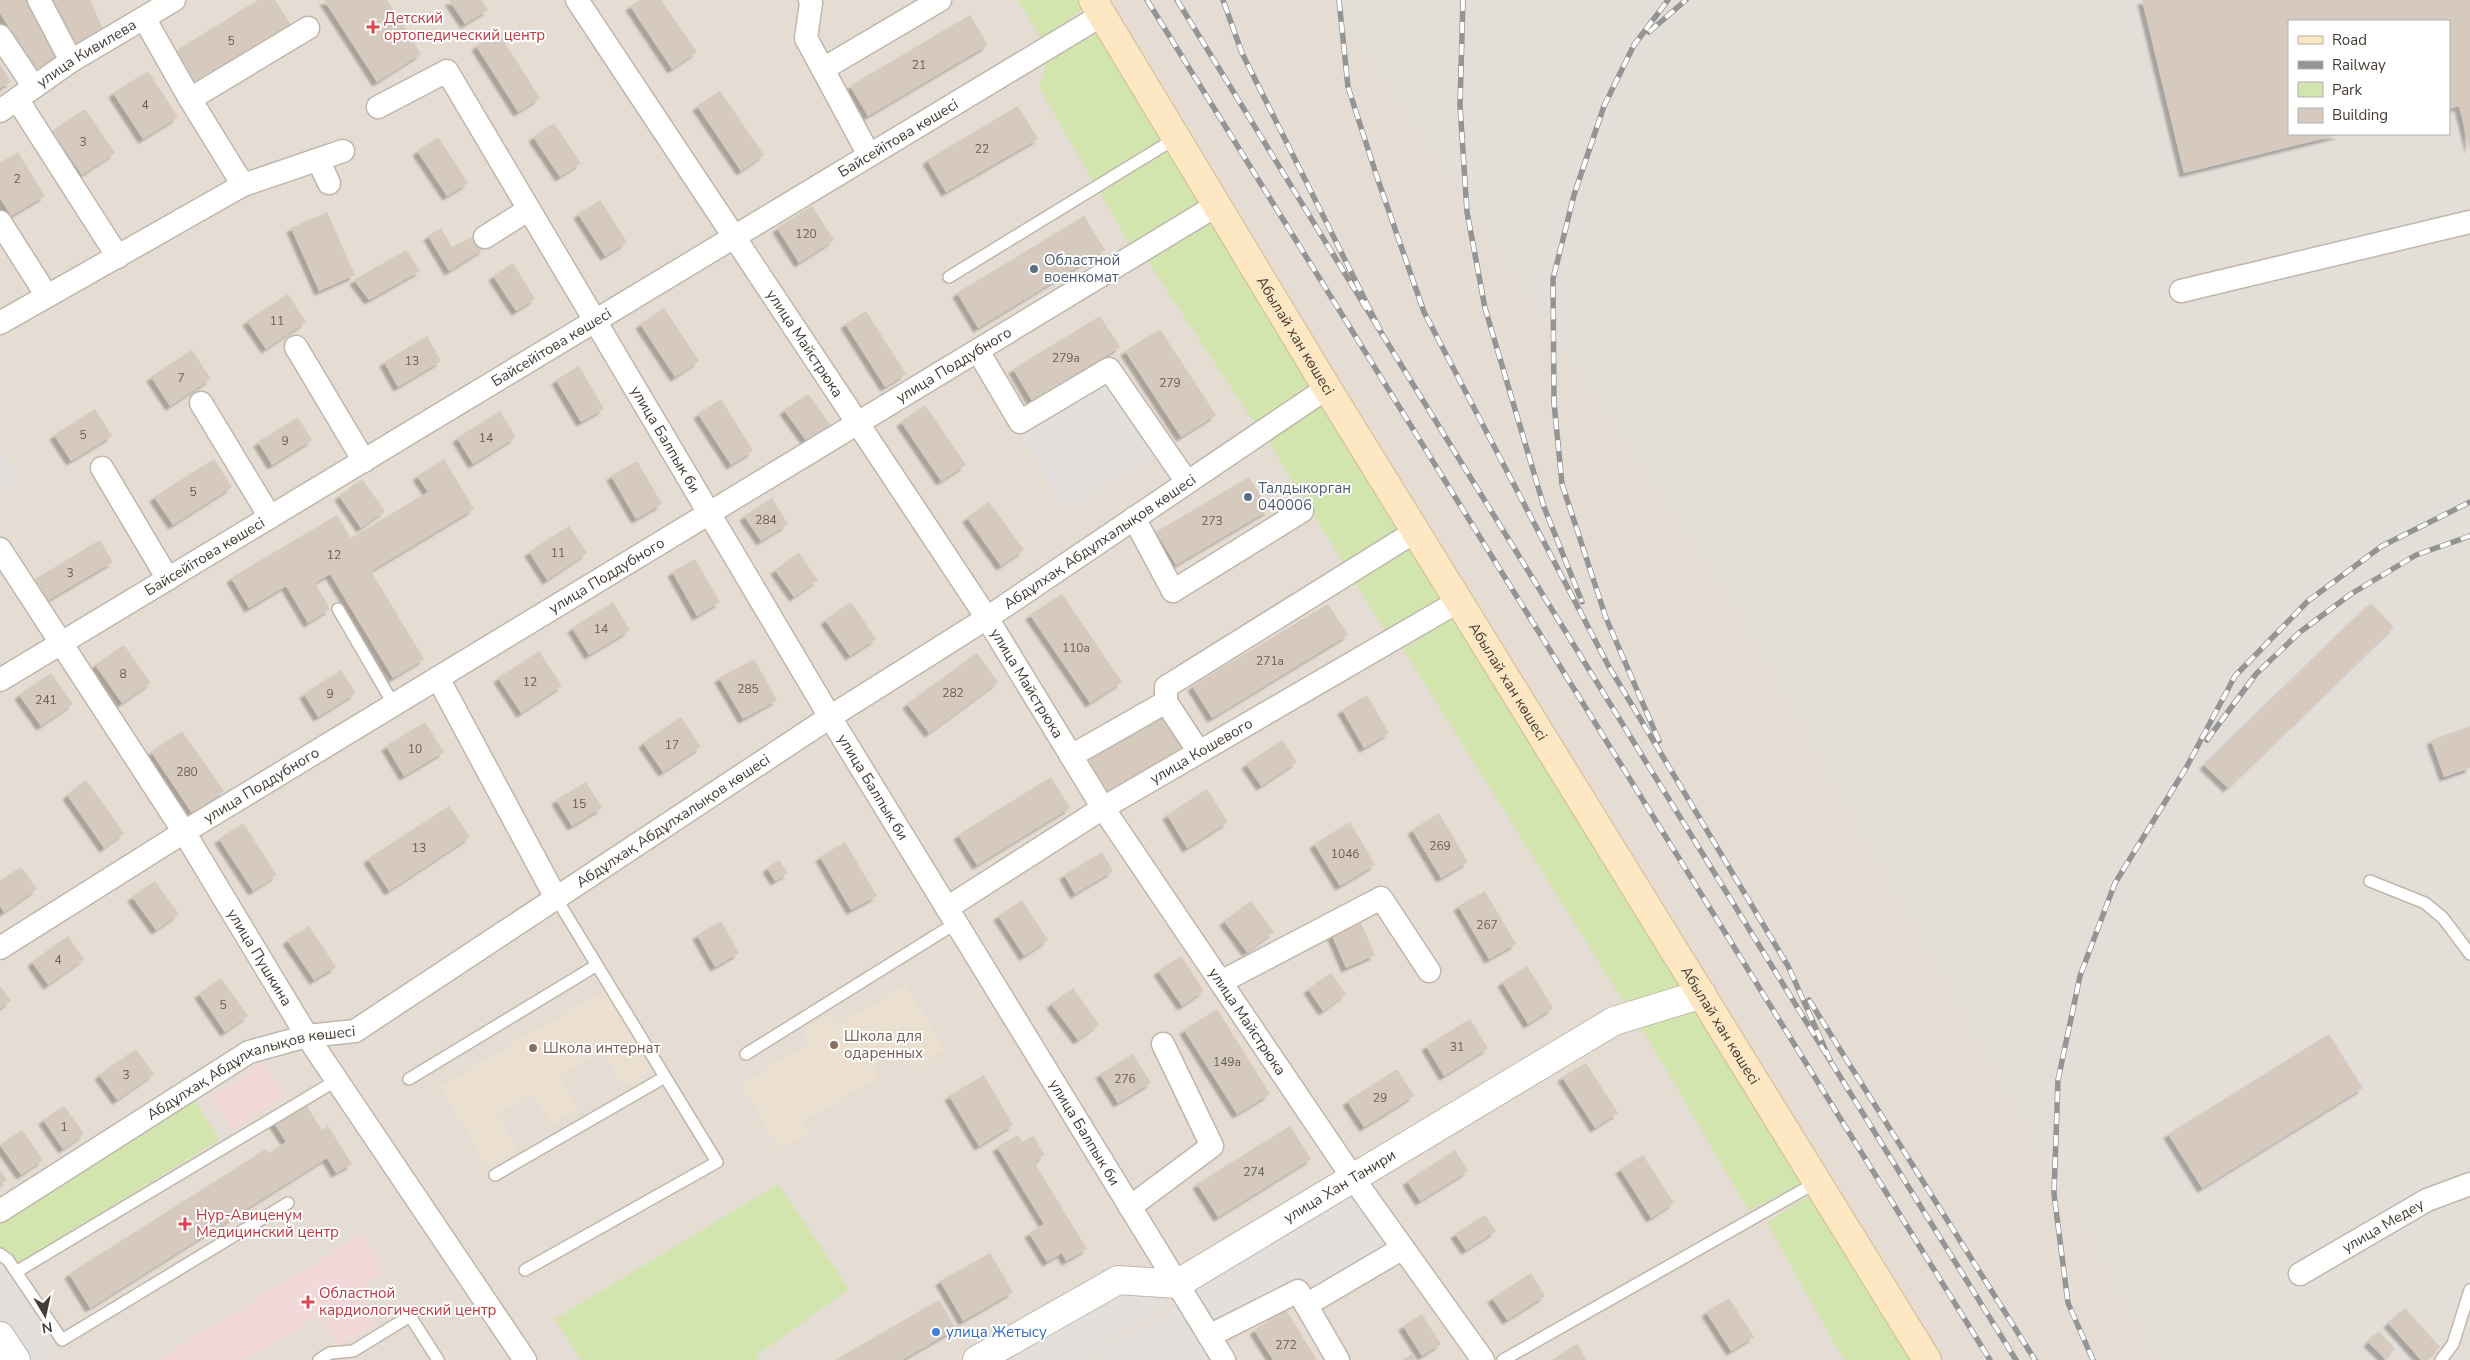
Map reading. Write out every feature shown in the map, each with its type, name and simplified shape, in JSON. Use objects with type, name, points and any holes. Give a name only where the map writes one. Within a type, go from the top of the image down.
[{"type":"main road","name":"Абылай хан көшесі","points":[[1097,7],[1327,388],[1927,1360]]},
{"type":"street","points":[[39,0],[72,61]]},
{"type":"street","name":"улица Кивилева","points":[[17,99],[72,61],[174,0]]},
{"type":"street","name":"улица Майстрюка","points":[[577,0],[987,618],[1103,808],[1353,1178],[1483,1360]]},
{"type":"street","points":[[823,70],[940,0]]},
{"type":"street","points":[[813,1],[806,38],[870,155]]},
{"type":"street","name":"Байсейітова көшесі","points":[[0,680],[870,155],[1097,7]]},
{"type":"street","points":[[144,18],[190,99],[243,185]]},
{"type":"street","points":[[190,99],[308,28]]},
{"type":"street","points":[[0,36],[17,99],[118,257]]},
{"type":"street","name":"улица Балпык би","points":[[378,107],[447,71],[830,717],[1224,1360]]},
{"type":"street","points":[[0,323],[243,185],[344,151]]},
{"type":"street","points":[[318,160],[329,183]]},
{"type":"street","name":"улица Поддубного","points":[[0,948],[184,832],[859,425],[1217,206]]},
{"type":"street","points":[[486,237],[528,210]]},
{"type":"street","points":[[0,222],[47,296]]},
{"type":"street","points":[[2181,291],[2470,222]]},
{"type":"street","points":[[296,347],[364,460]]},
{"type":"street","points":[[978,351],[1020,422],[1109,369],[1187,482]]},
{"type":"street","name":"Абдұлхақ Абдұлхалықов көшесі","points":[[0,1211],[249,1052],[307,1036],[355,1031],[830,717],[987,618],[1327,388]]},
{"type":"street","points":[[201,403],[270,517]]},
{"type":"street","points":[[102,468],[168,579]]},
{"type":"street","points":[[1134,518],[1173,591],[1302,511]]},
{"type":"street","points":[[1199,752],[1166,702],[1166,687],[1416,531]]},
{"type":"street","name":"улица Пушкина","points":[[0,550],[184,832],[307,1036],[525,1360]]},
{"type":"street","name":"улица Кошевого","points":[[952,915],[1103,808],[1459,601]]},
{"type":"street","points":[[438,678],[556,898]]},
{"type":"street","points":[[1071,756],[1166,702]]},
{"type":"street","points":[[1221,982],[1381,898],[1428,971]]},
{"type":"street","name":"улица Хан Танири","points":[[1177,1284],[1614,1021],[1702,994]]},
{"type":"street","points":[[1130,1207],[1212,1146],[1163,1044]]},
{"type":"street","name":"улица Медеу","points":[[2300,1274],[2427,1200],[2470,1184]]},
{"type":"street","points":[[1306,1305],[1403,1248]]},
{"type":"street","points":[[977,1360],[1118,1280],[1177,1284]]},
{"type":"street","points":[[1209,1336],[1298,1291],[1338,1360]]},
{"type":"street","points":[[0,1336],[16,1360]]},
{"type":"lane","points":[[949,277],[1176,138]]},
{"type":"lane","points":[[338,609],[394,705]]},
{"type":"lane","points":[[2370,881],[2425,903],[2443,918],[2470,954]]},
{"type":"lane","points":[[525,1270],[716,1162],[556,898]]},
{"type":"lane","points":[[746,1054],[952,915]]},
{"type":"lane","points":[[409,1078],[597,965]]},
{"type":"lane","points":[[495,1175],[665,1077]]},
{"type":"lane","points":[[16,1272],[337,1080]]},
{"type":"lane","points":[[1503,1360],[1818,1182]]},
{"type":"lane","points":[[0,1254],[8,1260],[62,1340],[288,1203]]},
{"type":"lane","points":[[2441,1360],[2453,1344],[2470,1290]]},
{"type":"lane","points":[[319,1360],[330,1353],[353,1351],[410,1316],[438,1360]]},
{"type":"shaded area","points":[[0,0],[2470,0],[2470,1360],[0,1360]]},
{"type":"shaded area","points":[[1332,0],[2470,0],[2470,1360],[2157,1360],[1731,603]]},
{"type":"shaded area","points":[[1108,378],[1158,452],[1065,510],[1020,432]]},
{"type":"shaded area","points":[[0,447],[18,478],[0,490]]},
{"type":"shaded area","points":[[906,985],[945,1050],[916,1068],[903,1047],[873,1065],[879,1076],[802,1122],[808,1133],[781,1150],[741,1085],[809,1044],[802,1031],[830,1014],[838,1026]]},
{"type":"shaded area","points":[[606,989],[654,1069],[624,1086],[603,1051],[559,1077],[578,1109],[552,1125],[532,1093],[496,1114],[517,1150],[488,1167],[440,1087]]},
{"type":"shaded area","points":[[262,1063],[284,1096],[232,1130],[211,1098]]},
{"type":"shaded area","points":[[1349,1187],[1397,1239],[1315,1290],[1309,1279],[1211,1327],[1185,1287]]},
{"type":"shaded area","name":"Областной кардиологический центр","points":[[361,1235],[384,1273],[358,1289],[378,1323],[338,1347],[318,1315],[245,1360],[157,1360]]},
{"type":"shaded area","points":[[0,1263],[54,1336],[56,1346],[37,1360],[30,1360],[0,1317]]},
{"type":"shaded area","points":[[1123,1288],[1172,1300],[1080,1360],[992,1360]]},
{"type":"shaded area","points":[[1180,1305],[1215,1360],[1091,1360]]},
{"type":"green space","points":[[1018,0],[1081,0],[1085,7],[1042,41]]},
{"type":"green space","points":[[1099,25],[1209,203],[1136,255],[1039,88],[1049,56]]},
{"type":"green space","points":[[1214,215],[1318,384],[1255,424],[1147,260]]},
{"type":"green space","points":[[1326,400],[1449,600],[1385,631],[1265,436]]},
{"type":"green space","points":[[1455,616],[1686,987],[1627,1007],[1403,649]]},
{"type":"green space","points":[[1701,1005],[1809,1179],[1749,1211],[1638,1022]]},
{"type":"green space","points":[[193,1098],[219,1140],[20,1263],[0,1248],[0,1222]]},
{"type":"green space","points":[[778,1184],[849,1289],[756,1356],[758,1360],[581,1360],[555,1319]]},
{"type":"green space","points":[[1817,1190],[1922,1360],[1844,1360],[1767,1223]]},
{"type":"building","points":[[0,0],[31,0],[61,56],[36,71],[0,13]]},
{"type":"building","points":[[47,0],[90,0],[103,29],[73,49]]},
{"type":"building","points":[[258,0],[275,0],[292,27],[192,89],[171,54]]},
{"type":"building","name":"Детский ортопедический центр","points":[[324,0],[387,0],[421,54],[377,82]]},
{"type":"building","points":[[449,0],[481,0],[488,10],[465,24]]},
{"type":"building","points":[[640,0],[661,0],[697,52],[672,69],[630,6]]},
{"type":"building","points":[[2142,0],[2470,0],[2470,150],[2459,106],[2450,109],[2450,20],[2288,20],[2288,135],[2338,135],[2184,173]]},
{"type":"building","points":[[970,15],[988,45],[868,116],[850,86]]},
{"type":"building","points":[[498,32],[540,98],[518,112],[476,46]]},
{"type":"building","points":[[0,64],[11,82],[0,88]]},
{"type":"building","points":[[148,71],[178,117],[143,139],[113,93]]},
{"type":"building","points":[[720,91],[764,155],[741,171],[697,106]]},
{"type":"building","points":[[1018,106],[1038,139],[946,192],[927,160]]},
{"type":"building","points":[[85,109],[115,153],[82,175],[52,131]]},
{"type":"building","points":[[554,123],[581,163],[560,177],[533,137]]},
{"type":"building","points":[[438,137],[468,183],[447,196],[417,151]]},
{"type":"building","points":[[18,152],[45,196],[11,216],[0,198],[0,163]]},
{"type":"building","points":[[600,200],[627,242],[605,256],[578,214]]},
{"type":"building","points":[[812,206],[834,240],[799,263],[777,228]]},
{"type":"building","points":[[327,212],[355,275],[319,291],[291,228]]},
{"type":"building","points":[[1084,216],[1105,250],[978,328],[957,293]]},
{"type":"building","points":[[441,228],[452,247],[476,235],[484,249],[449,271],[428,236]]},
{"type":"building","points":[[406,250],[420,271],[369,300],[354,280]]},
{"type":"building","points":[[513,263],[535,299],[516,311],[493,276]]},
{"type":"building","points":[[288,294],[306,322],[266,349],[247,321]]},
{"type":"building","points":[[664,308],[699,361],[675,377],[640,324]]},
{"type":"building","points":[[866,311],[906,374],[885,387],[845,324]]},
{"type":"building","points":[[1100,316],[1120,347],[1032,401],[1013,369]]},
{"type":"building","points":[[1160,329],[1216,415],[1181,437],[1125,351]]},
{"type":"building","points":[[427,336],[441,361],[398,387],[384,362]]},
{"type":"building","points":[[192,350],[211,379],[170,406],[151,377]]},
{"type":"building","points":[[579,366],[604,409],[581,422],[556,380]]},
{"type":"building","points":[[808,394],[831,426],[807,442],[784,410]]},
{"type":"building","points":[[721,399],[753,451],[731,465],[698,414]]},
{"type":"building","points":[[925,405],[966,465],[941,481],[901,422]]},
{"type":"building","points":[[95,409],[112,436],[71,461],[54,435]]},
{"type":"building","points":[[500,411],[516,437],[473,464],[457,438]]},
{"type":"building","points":[[298,417],[312,440],[272,465],[258,442]]},
{"type":"building","points":[[214,459],[232,487],[173,525],[154,497]]},
{"type":"building","points":[[444,459],[474,509],[371,571],[424,659],[393,678],[330,574],[315,583],[330,609],[308,623],[286,586],[249,608],[231,578],[337,515],[351,538],[428,492],[417,476]]},
{"type":"building","points":[[637,461],[662,504],[636,519],[611,476]]},
{"type":"building","points":[[1249,477],[1269,510],[1176,565],[1156,532]]},
{"type":"building","points":[[362,479],[385,511],[361,528],[339,496]]},
{"type":"building","points":[[772,498],[788,524],[761,541],[744,516]]},
{"type":"building","points":[[989,502],[1024,550],[1001,566],[967,518]]},
{"type":"building","points":[[569,526],[587,553],[547,580],[529,552]]},
{"type":"building","points":[[100,540],[113,562],[40,605],[27,584]]},
{"type":"building","points":[[799,553],[818,580],[794,597],[775,570]]},
{"type":"building","points":[[695,559],[720,602],[697,616],[672,572]]},
{"type":"building","points":[[1062,594],[1122,682],[1090,703],[1030,615]]},
{"type":"building","points":[[613,602],[630,630],[589,655],[572,628]]},
{"type":"building","points":[[851,602],[876,639],[850,656],[825,620]]},
{"type":"building","points":[[2371,603],[2394,627],[2228,788],[2204,765]]},
{"type":"building","points":[[1328,604],[1348,635],[1212,718],[1192,686]]},
{"type":"building","points":[[124,645],[151,683],[122,703],[95,665]]},
{"type":"building","points":[[539,651],[562,686],[521,713],[498,678]]},
{"type":"building","points":[[977,653],[998,682],[929,733],[907,704]]},
{"type":"building","points":[[754,659],[777,700],[743,719],[719,678]]},
{"type":"building","points":[[341,670],[356,693],[318,717],[304,694]]},
{"type":"building","points":[[51,673],[73,704],[41,726],[19,695]]},
{"type":"building","points":[[1367,695],[1389,733],[1364,748],[1342,710]]},
{"type":"building","points":[[1163,711],[1184,749],[1105,793],[1084,756]]},
{"type":"building","points":[[681,717],[701,747],[663,772],[643,743]]},
{"type":"building","points":[[425,722],[444,752],[404,776],[386,746]]},
{"type":"building","points":[[2470,726],[2470,768],[2444,777],[2431,740]]},
{"type":"building","points":[[182,731],[224,791],[192,813],[151,752]]},
{"type":"building","points":[[1282,740],[1297,762],[1261,786],[1246,764]]},
{"type":"building","points":[[1051,777],[1070,808],[977,865],[958,835]]},
{"type":"building","points":[[86,780],[124,833],[104,848],[67,795]]},
{"type":"building","points":[[586,782],[602,808],[572,826],[556,800]]},
{"type":"building","points":[[1207,789],[1228,822],[1187,848],[1167,815]]},
{"type":"building","points":[[449,806],[470,837],[389,891],[368,859]]},
{"type":"building","points":[[1439,813],[1468,862],[1441,878],[1412,830]]},
{"type":"building","points":[[1350,822],[1375,865],[1340,886],[1314,844]]},
{"type":"building","points":[[243,823],[277,875],[253,891],[219,839]]},
{"type":"building","points":[[845,842],[877,896],[851,910],[820,857]]},
{"type":"building","points":[[1102,852],[1113,871],[1075,894],[1064,875]]},
{"type":"building","points":[[779,860],[788,873],[775,881],[767,868]]},
{"type":"building","points":[[21,867],[37,889],[4,912],[0,906],[0,881]]},
{"type":"building","points":[[155,881],[179,914],[156,930],[132,897]]},
{"type":"building","points":[[1485,891],[1516,944],[1489,959],[1458,906]]},
{"type":"building","points":[[1022,900],[1048,940],[1024,956],[998,916]]},
{"type":"building","points":[[1251,901],[1274,932],[1247,952],[1224,921]]},
{"type":"building","points":[[1359,918],[1375,955],[1346,968],[1330,931]]},
{"type":"building","points":[[721,921],[739,953],[715,967],[697,935]]},
{"type":"building","points":[[309,926],[336,967],[314,980],[287,940]]},
{"type":"building","points":[[68,936],[84,959],[48,985],[32,962]]},
{"type":"building","points":[[1181,956],[1204,991],[1182,1006],[1158,971]]},
{"type":"building","points":[[1527,966],[1553,1008],[1528,1024],[1502,982]]},
{"type":"building","points":[[1331,973],[1346,994],[1323,1011],[1308,989]]},
{"type":"building","points":[[221,978],[248,1016],[225,1032],[199,994]]},
{"type":"building","points":[[0,986],[11,1001],[0,1008]]},
{"type":"building","points":[[1073,988],[1099,1024],[1078,1040],[1051,1004]]},
{"type":"building","points":[[1217,1009],[1270,1094],[1237,1114],[1184,1030]]},
{"type":"building","points":[[1470,1019],[1488,1048],[1444,1076],[1426,1046]]},
{"type":"building","points":[[2329,1034],[2363,1088],[2202,1188],[2168,1134]]},
{"type":"building","points":[[136,1049],[154,1074],[117,1100],[99,1075]]},
{"type":"building","points":[[1133,1054],[1151,1083],[1118,1103],[1100,1074]]},
{"type":"building","points":[[1586,1063],[1618,1113],[1595,1128],[1562,1077]]},
{"type":"building","points":[[1397,1069],[1414,1096],[1364,1127],[1347,1101]]},
{"type":"building","points":[[984,1075],[1013,1125],[979,1146],[949,1096]]},
{"type":"building","name":"Нур-Авиценум Медицинский центр","points":[[303,1100],[322,1130],[328,1126],[352,1164],[336,1173],[327,1158],[90,1308],[69,1274],[266,1149],[269,1153],[286,1142],[272,1120]]},
{"type":"building","points":[[64,1106],[84,1134],[63,1149],[43,1120]]},
{"type":"building","points":[[1290,1126],[1311,1159],[1218,1217],[1197,1184]]},
{"type":"building","points":[[22,1130],[43,1160],[21,1175],[0,1145]]},
{"type":"building","points":[[1018,1135],[1022,1142],[1033,1136],[1045,1155],[1034,1162],[1087,1249],[1066,1261],[1062,1253],[1047,1262],[1029,1233],[1044,1224],[997,1147]]},
{"type":"building","points":[[1455,1150],[1468,1171],[1420,1201],[1407,1181]]},
{"type":"building","points":[[1643,1155],[1674,1203],[1651,1218],[1620,1169]]},
{"type":"building","points":[[0,1170],[7,1180],[0,1185]]},
{"type":"building","points":[[1485,1215],[1496,1231],[1466,1250],[1455,1234]]},
{"type":"building","points":[[990,1253],[1013,1292],[963,1321],[940,1281]]},
{"type":"building","points":[[1531,1273],[1545,1296],[1507,1320],[1492,1298]]},
{"type":"building","points":[[1729,1298],[1754,1337],[1731,1351],[1706,1312]]},
{"type":"building","points":[[939,1300],[956,1329],[902,1360],[835,1360]]},
{"type":"building","points":[[2405,1308],[2440,1347],[2425,1360],[2421,1360],[2388,1323]]},
{"type":"building","points":[[1286,1310],[1317,1360],[1273,1360],[1254,1330]]},
{"type":"building","points":[[1422,1314],[1441,1344],[1422,1356],[1403,1326]]},
{"type":"building","points":[[2379,1331],[2395,1349],[2385,1359],[2368,1342]]},
{"type":"building","points":[[1577,1344],[1587,1360],[1552,1360]]},
{"type":"building","points":[[1412,1354],[1416,1360],[1402,1360]]},
{"type":"railway","points":[[1147,0],[1990,1360]]},
{"type":"railway","points":[[1177,0],[1382,334],[1242,53],[1223,0]]},
{"type":"railway","points":[[1339,0],[1348,87],[1424,312],[1608,665],[1788,966],[1831,1062],[1382,334]]},
{"type":"railway","points":[[1463,0],[1460,105],[1467,212],[1485,308],[1544,507],[1582,602]]},
{"type":"railway","points":[[1659,741],[1606,618],[1562,484],[1554,403],[1553,279],[1574,195],[1604,106],[1634,45],[1668,0]]},
{"type":"railway","points":[[1649,32],[1686,0]]},
{"type":"railway","points":[[2093,1360],[2068,1303],[2054,1194],[2058,1080],[2080,976],[2115,883],[2186,768],[2235,676],[2308,601],[2382,546],[2470,502]]},
{"type":"railway","points":[[2207,740],[2256,674],[2300,632],[2351,594],[2416,555],[2470,536]]},
{"type":"railway","points":[[1809,1000],[2035,1360]]},
{"type":"railway","points":[[1831,1062],[2016,1360]]},
{"type":"place","name":"Детский ортопедический центр","points":[[373,27]]},
{"type":"place","name":"Областной военкомат","points":[[1034,269]]},
{"type":"place","name":"Талдыкорган 040006","points":[[1248,497]]},
{"type":"place","name":"Школа для одаренных","points":[[834,1045]]},
{"type":"place","name":"Школа интернат","points":[[533,1048]]},
{"type":"place","name":"Нур-Авиценум Медицинский центр","points":[[185,1224]]},
{"type":"place","name":"Областной кардиологический центр","points":[[308,1302]]},
{"type":"place","name":"улица Жетысу","points":[[936,1332]]}]
